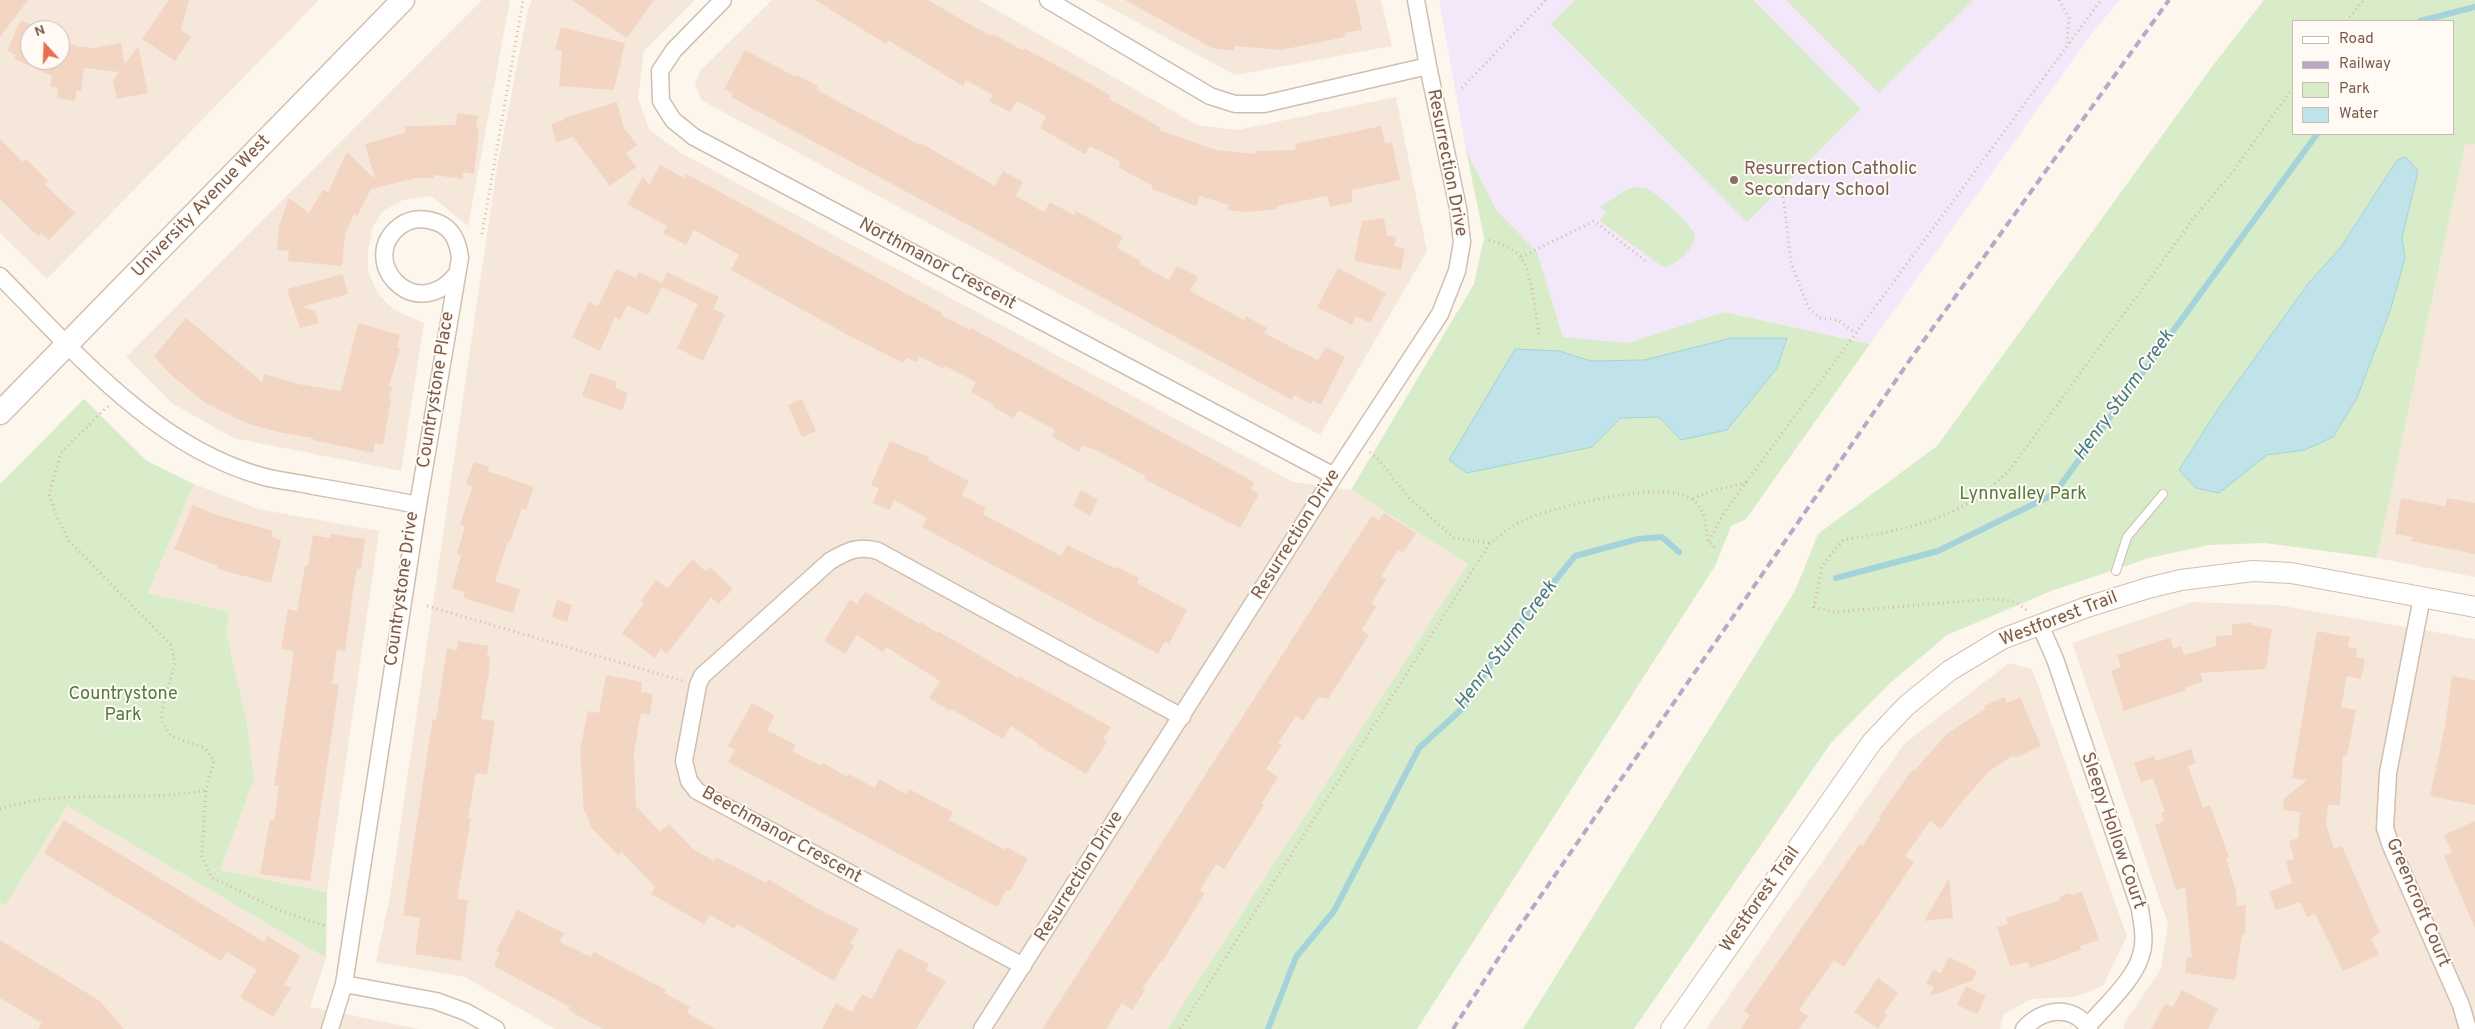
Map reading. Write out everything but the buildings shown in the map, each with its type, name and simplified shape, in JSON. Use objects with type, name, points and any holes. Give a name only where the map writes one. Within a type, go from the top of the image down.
[{"type":"main road","name":"University Avenue West","points":[[0,413],[403,0]]},
{"type":"street","name":"Northmanor Crescent","points":[[723,0],[674,50],[660,71],[660,101],[673,120],[694,137],[1334,476]]},
{"type":"street","points":[[1048,0],[1210,96],[1235,104],[1264,104],[1428,66]]},
{"type":"street","name":"Resurrection Drive","points":[[982,1029],[1024,966],[1334,476],[1440,314],[1457,271],[1462,242],[1458,208],[1416,0]]},
{"type":"street","name":"Countrystone Place","points":[[418,505],[460,258],[459,245],[452,233],[442,224],[427,219],[406,222],[395,230],[387,244],[385,264],[392,280],[402,288],[418,294],[432,294],[448,285],[456,274]]},
{"type":"street","name":"Countrystone Drive","points":[[0,276],[120,393],[178,438],[211,456],[261,476],[418,505],[344,984],[330,1029]]},
{"type":"street","name":"Beechmanor Crescent","points":[[1024,966],[697,790],[687,776],[684,761],[698,685],[710,668],[830,561],[846,552],[864,547],[878,551],[1182,717]]},
{"type":"street","name":"Westforest Trail","points":[[1671,1029],[1872,742],[1906,706],[1949,671],[2002,639],[2148,588],[2181,580],[2253,571],[2291,573],[2475,606]]},
{"type":"street","name":"Greencroft Court","points":[[2422,597],[2388,772],[2385,828],[2391,846],[2461,1005],[2468,1029]]},
{"type":"street","name":"Sleepy Hollow Court","points":[[2024,1029],[2031,1020],[2042,1014],[2054,1011],[2067,1012],[2078,1017],[2088,1028],[2133,973],[2141,955],[2144,932],[2140,909],[2054,659],[2040,625]]},
{"type":"street","points":[[344,984],[436,1001],[466,1012],[496,1029]]},
{"type":"lane","points":[[2116,571],[2127,537],[2163,494]]},
{"type":"path","points":[[482,234],[522,0]]},
{"type":"path","points":[[1462,88],[1546,0]]},
{"type":"path","points":[[2060,0],[2069,18],[2067,44]]},
{"type":"path","points":[[1708,542],[1725,511],[2101,0]]},
{"type":"path","points":[[2347,20],[2364,0]]},
{"type":"path","points":[[2020,603],[1992,599],[1833,612],[1814,607],[1818,578],[1822,566],[1842,540],[1907,529],[1937,518],[1977,498],[2008,472],[2194,218],[2234,170],[2292,89]]},
{"type":"path","points":[[1782,187],[1792,263],[1808,307],[1820,318],[1838,320],[1855,332]]},
{"type":"path","points":[[1521,257],[1594,221],[1648,263]]},
{"type":"path","points":[[1489,240],[1508,247],[1521,257],[1526,268],[1539,336]]},
{"type":"path","points":[[120,393],[61,453],[50,494],[57,517],[70,541],[171,646],[175,662],[163,705],[161,720],[172,736],[205,748],[214,760],[206,790],[202,856],[211,877],[274,908],[325,926]]},
{"type":"path","points":[[1357,442],[1379,460],[1410,499],[1454,538],[1490,543]]},
{"type":"path","points":[[1693,499],[1708,492],[1748,481]]},
{"type":"path","points":[[1180,1029],[1490,543],[1520,522],[1553,509],[1618,496],[1676,492],[1693,499],[1704,513],[1708,542],[1716,548]]},
{"type":"path","points":[[427,606],[698,685]]},
{"type":"path","points":[[0,809],[19,802],[76,796],[187,794],[206,790]]},
{"type":"shaded area","points":[[0,0],[319,0],[47,279],[0,233]]},
{"type":"shaded area","points":[[482,0],[510,0],[468,226],[431,196],[403,200],[383,211],[373,226],[368,251],[368,272],[379,295],[394,310],[424,323],[401,471],[233,438],[172,403],[126,357]]},
{"type":"shaded area","points":[[532,0],[695,0],[644,51],[638,98],[649,129],[681,153],[1293,482],[1351,490],[1469,564],[1167,1029],[555,1029],[465,977],[376,962],[390,896],[496,173],[528,9]]},
{"type":"shaded area","points":[[772,0],[979,0],[1197,125],[1237,130],[1396,97],[1427,251],[1320,435],[701,100],[695,84],[700,71]]},
{"type":"shaded area","points":[[1096,0],[1381,0],[1392,46],[1235,75]]},
{"type":"shaded area","name":"Resurrection Catholic Secondary School","points":[[1439,0],[2119,0],[2087,40],[1870,344],[1725,312],[1628,343],[1563,337],[1537,252],[1497,211],[1466,150]]},
{"type":"shaded area","points":[[2465,144],[2475,144],[2475,577],[2377,558]]},
{"type":"shaded area","points":[[194,484],[258,509],[379,531],[327,892],[220,870],[254,780],[247,723],[226,631],[230,612],[148,593]]},
{"type":"shaded area","points":[[2192,602],[2277,605],[2475,639],[2475,1029],[2124,1029],[2125,1022],[2161,969],[2168,924],[2072,643]]},
{"type":"shaded area","points":[[2009,663],[2032,669],[2127,936],[2103,986],[2075,997],[2031,999],[2004,1014],[2000,1029],[1706,1029],[1904,744]]},
{"type":"shaded area","points":[[67,806],[326,958],[310,1007],[419,1029],[0,1029],[0,903],[5,906]]},
{"type":"green space","points":[[1575,0],[1753,0],[1861,109],[1747,222],[1551,24]]},
{"type":"green space","points":[[1786,0],[1973,0],[1879,93]]},
{"type":"green space","name":"Lynnvalley Park","points":[[2264,0],[2475,0],[2475,144],[2465,145],[2377,558],[2265,543],[2209,545],[2149,558],[2051,591],[1947,635],[1888,685],[1831,743],[1634,1029],[1523,1029],[1795,591],[1818,534],[1937,446],[2211,68]]},
{"type":"green space","points":[[1466,150],[1497,211],[1537,252],[1563,337],[1628,343],[1724,312],[1870,344],[1746,519],[1731,526],[1715,566],[1417,1029],[1167,1029],[1468,564],[1351,490],[1474,284],[1484,238]]},
{"type":"green space","points":[[1637,187],[1648,189],[1659,197],[1680,216],[1694,233],[1693,243],[1686,254],[1666,267],[1659,264],[1600,221],[1606,212],[1600,207],[1628,189]]},
{"type":"green space","name":"Countrystone Park","points":[[84,399],[147,461],[194,484],[148,593],[230,612],[226,631],[247,723],[254,780],[220,870],[327,892],[326,958],[67,806],[5,906],[0,903],[0,484]]},
{"type":"water","points":[[2406,157],[2418,171],[2402,238],[2405,258],[2391,308],[2357,398],[2333,437],[2305,450],[2267,455],[2219,493],[2196,488],[2179,470],[2216,412],[2307,285],[2341,247],[2397,160]]},
{"type":"water","points":[[1732,338],[1787,338],[1777,368],[1727,430],[1681,440],[1659,417],[1621,418],[1592,447],[1467,473],[1449,460],[1515,349],[1559,351],[1591,361],[1644,360]]},
{"type":"waterway","name":"Henry Sturm Creek","points":[[2424,20],[2475,7]]},
{"type":"waterway","name":"Henry Sturm Creek","points":[[1836,578],[1938,551],[2054,494],[2316,135]]},
{"type":"waterway","name":"Henry Sturm Creek","points":[[1268,1029],[1296,957],[1334,911],[1419,748],[1464,707],[1506,641],[1575,556],[1638,539],[1662,537],[1679,552]]},
{"type":"railway","points":[[1453,1029],[1509,942],[1914,354],[2169,0]]},
{"type":"place","name":"Resurrection Catholic Secondary School","points":[[1734,180]]}]
